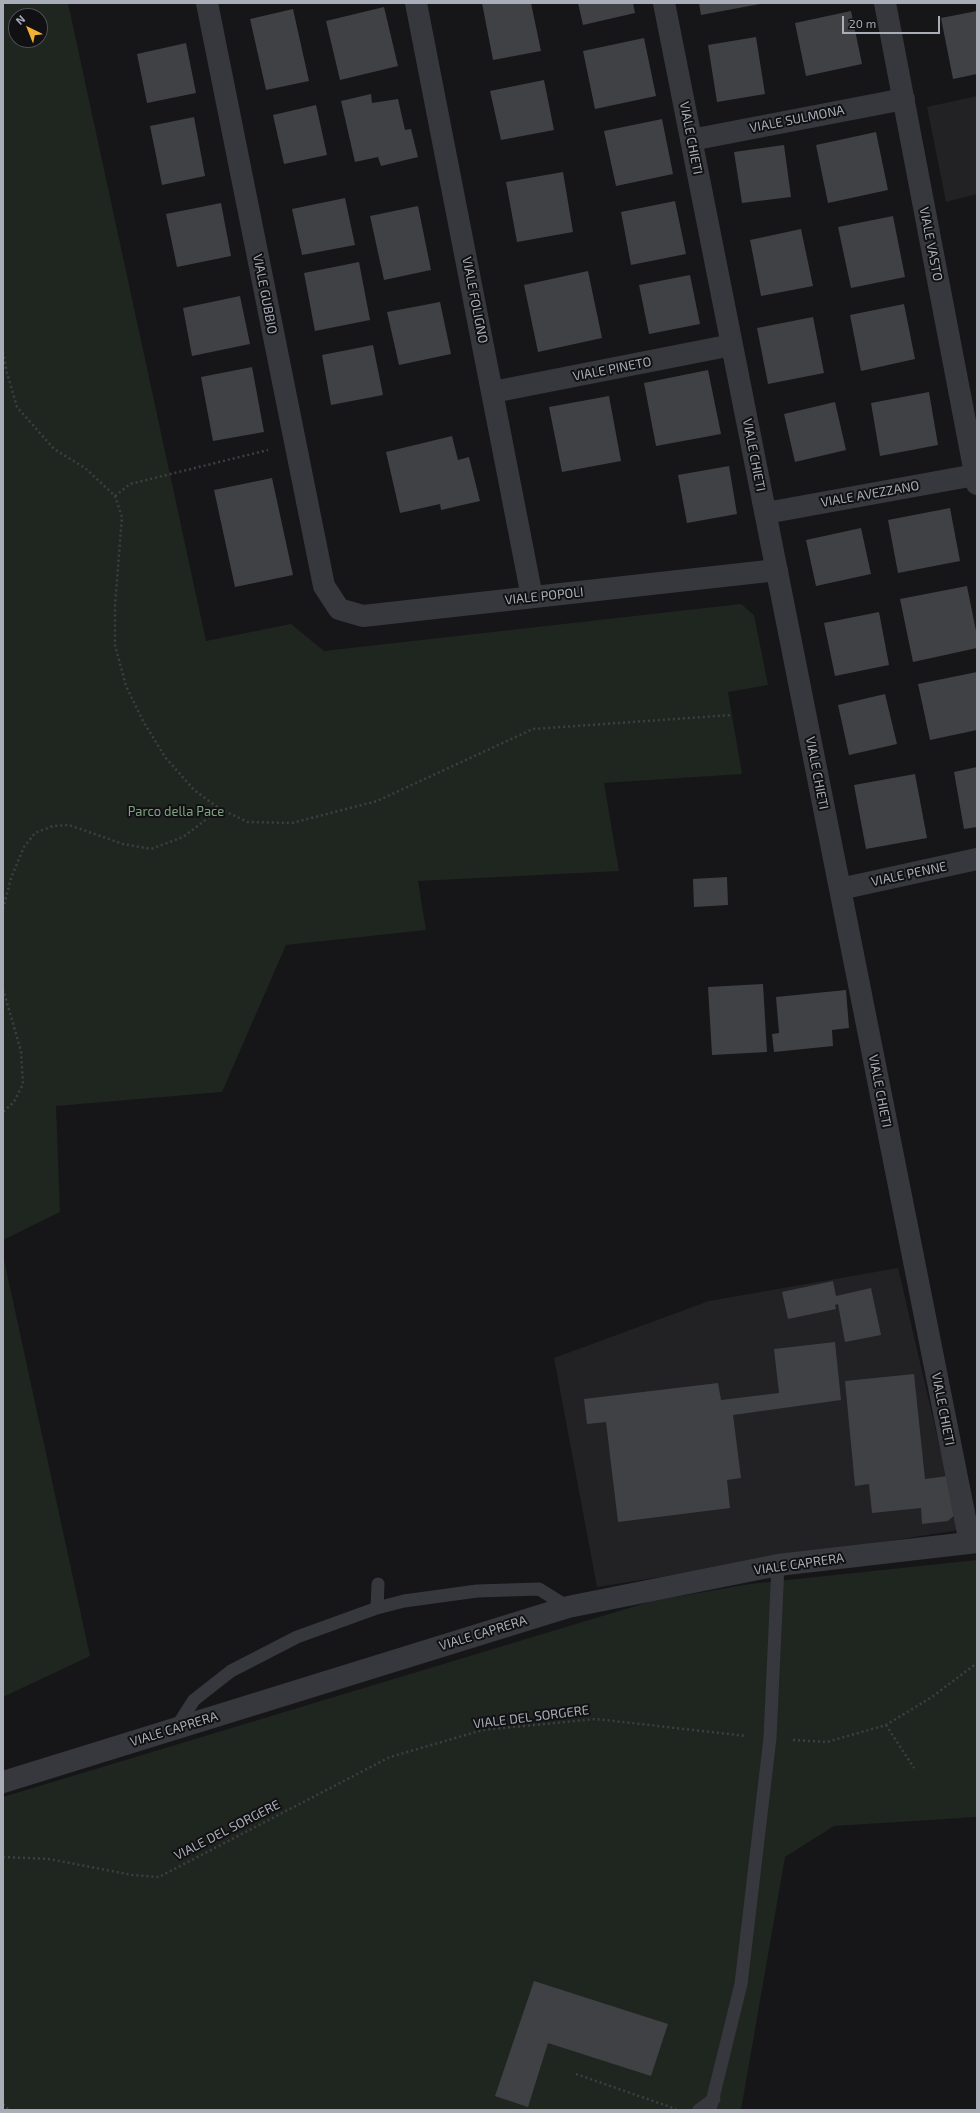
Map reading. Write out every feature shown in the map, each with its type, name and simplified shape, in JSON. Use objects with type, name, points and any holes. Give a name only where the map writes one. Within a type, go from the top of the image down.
[{"type":"street","name":"VIALE GUBBIO","points":[[207,3],[324,586]]},
{"type":"street","name":"VIALE FOLIGNO","points":[[416,3],[532,597]]},
{"type":"street","name":"VIALE CHIETI","points":[[664,3],[840,889],[974,1543]]},
{"type":"street","name":"VIALE VASTO","points":[[885,3],[976,480]]},
{"type":"street","name":"VIALE SULMONA","points":[[691,140],[904,99]]},
{"type":"street","name":"VIALE PINETO","points":[[493,392],[732,345]]},
{"type":"street","name":"VIALE AVEZZANO","points":[[766,514],[976,480]]},
{"type":"street","name":"VIALE POPOLI","points":[[324,586],[339,609],[363,616],[776,570]]},
{"type":"street","name":"VIALE PENNE","points":[[840,889],[977,859]]},
{"type":"street","name":"VIALE CAPRERA","points":[[3,1782],[568,1607],[778,1565],[974,1543]]},
{"type":"lane","points":[[699,2110],[712,2104],[741,1984],[770,1738],[778,1607],[778,1565]]},
{"type":"lane","points":[[376,1608],[378,1584]]},
{"type":"lane","points":[[176,1728],[194,1700],[231,1671],[297,1637],[376,1608],[404,1601],[477,1591],[539,1589],[568,1607]]},
{"type":"path","points":[[3,352],[7,373],[17,407],[54,449],[85,468],[115,496],[122,517],[115,605],[115,645],[126,686],[143,721],[165,757],[194,790],[220,809],[248,822],[292,823],[377,801],[533,729],[732,715]]},
{"type":"path","points":[[115,496],[130,484],[296,443]]},
{"type":"path","points":[[3,909],[12,878],[24,847],[35,833],[53,826],[69,825],[123,844],[151,849],[183,837],[220,809]]},
{"type":"path","points":[[3,989],[21,1050],[23,1084],[14,1102],[3,1112]]},
{"type":"path","name":"VIALE DEL SORGERE","points":[[3,1857],[48,1859],[132,1875],[159,1877],[390,1757],[483,1730],[596,1719],[770,1738],[827,1742],[886,1724],[932,1697],[977,1663]]},
{"type":"path","points":[[886,1724],[914,1768]]},
{"type":"path","points":[[576,2074],[679,2110]]},
{"type":"path","points":[[3,2104],[9,2110]]},
{"type":"shaded area","points":[[977,96],[977,194],[946,202],[927,107]]},
{"type":"shaded area","points":[[898,1268],[959,1530],[597,1587],[554,1358],[709,1301]]},
{"type":"green space","name":"Parco della Pace","points":[[3,3],[68,3],[206,641],[291,624],[324,651],[741,604],[754,615],[768,685],[728,692],[742,774],[604,783],[619,871],[418,881],[426,930],[286,945],[222,1092],[56,1106],[60,1212],[3,1240]]},
{"type":"green space","points":[[3,1255],[90,1656],[3,1697]]},
{"type":"green space","points":[[977,1560],[977,1817],[834,1826],[785,1857],[741,2110],[3,2110],[3,1797],[652,1601],[750,1584]]},
{"type":"building","points":[[482,3],[531,3],[541,51],[493,60]]},
{"type":"building","points":[[578,3],[633,3],[635,13],[583,25]]},
{"type":"building","points":[[699,3],[760,3],[760,4],[701,15]]},
{"type":"building","points":[[384,7],[398,66],[340,80],[326,21]]},
{"type":"building","points":[[293,9],[309,81],[266,90],[250,19]]},
{"type":"building","points":[[851,11],[862,64],[806,76],[795,23]]},
{"type":"building","points":[[977,11],[977,74],[953,79],[941,18]]},
{"type":"building","points":[[756,37],[765,94],[717,102],[708,45]]},
{"type":"building","points":[[644,38],[656,96],[595,109],[583,51]]},
{"type":"building","points":[[186,43],[196,93],[147,103],[137,54]]},
{"type":"building","points":[[544,80],[554,130],[501,140],[490,91]]},
{"type":"building","points":[[371,94],[372,103],[398,99],[405,130],[411,129],[418,157],[381,166],[378,157],[355,162],[341,101]]},
{"type":"building","points":[[316,105],[327,155],[284,164],[273,115]]},
{"type":"building","points":[[194,117],[205,176],[162,185],[150,126]]},
{"type":"building","points":[[662,119],[673,174],[616,186],[604,131]]},
{"type":"building","points":[[876,132],[888,190],[828,203],[816,145]]},
{"type":"building","points":[[784,145],[791,197],[742,203],[734,152]]},
{"type":"building","points":[[563,172],[573,232],[517,242],[506,182]]},
{"type":"building","points":[[345,198],[355,245],[302,255],[292,209]]},
{"type":"building","points":[[675,201],[686,254],[631,265],[621,212]]},
{"type":"building","points":[[221,203],[231,256],[177,267],[166,214]]},
{"type":"building","points":[[418,206],[431,270],[384,280],[370,216]]},
{"type":"building","points":[[893,216],[905,277],[851,288],[838,227]]},
{"type":"building","points":[[801,229],[813,286],[761,296],[750,240]]},
{"type":"building","points":[[359,262],[370,320],[315,331],[304,273]]},
{"type":"building","points":[[588,271],[602,338],[538,352],[524,285]]},
{"type":"building","points":[[690,275],[700,324],[649,334],[639,285]]},
{"type":"building","points":[[240,296],[250,344],[192,356],[183,308]]},
{"type":"building","points":[[440,302],[451,354],[399,365],[387,312]]},
{"type":"building","points":[[904,304],[915,359],[861,371],[850,315]]},
{"type":"building","points":[[813,317],[824,373],[768,384],[757,328]]},
{"type":"building","points":[[373,345],[383,395],[331,405],[322,355]]},
{"type":"building","points":[[252,367],[264,432],[213,441],[201,377]]},
{"type":"building","points":[[708,370],[721,434],[656,446],[644,383]]},
{"type":"building","points":[[929,392],[938,445],[880,456],[871,403]]},
{"type":"building","points":[[609,396],[621,461],[562,472],[549,407]]},
{"type":"building","points":[[835,402],[846,450],[795,462],[784,414]]},
{"type":"building","points":[[452,436],[458,460],[469,457],[480,501],[441,510],[440,504],[400,513],[386,452]]},
{"type":"building","points":[[729,466],[737,514],[687,523],[678,475]]},
{"type":"building","points":[[272,478],[293,575],[235,587],[214,490]]},
{"type":"building","points":[[950,508],[960,561],[898,573],[888,520]]},
{"type":"building","points":[[861,528],[871,574],[816,586],[806,540]]},
{"type":"building","points":[[967,586],[977,636],[977,648],[913,662],[900,599]]},
{"type":"building","points":[[879,612],[889,665],[835,676],[824,623]]},
{"type":"building","points":[[977,672],[977,730],[930,740],[918,684]]},
{"type":"building","points":[[885,694],[897,744],[849,755],[838,705]]},
{"type":"building","points":[[977,767],[977,827],[964,829],[954,772]]},
{"type":"building","points":[[915,774],[927,838],[866,849],[854,785]]},
{"type":"building","points":[[727,877],[728,905],[694,907],[693,879]]},
{"type":"building","points":[[763,984],[767,1052],[712,1055],[708,987]]},
{"type":"building","points":[[846,990],[849,1028],[832,1030],[833,1046],[774,1052],[772,1034],[779,1033],[776,997]]},
{"type":"building","points":[[833,1281],[836,1296],[871,1288],[881,1335],[845,1342],[838,1304],[835,1305],[836,1309],[788,1319],[782,1292]]},
{"type":"building","points":[[835,1342],[841,1400],[733,1415],[741,1478],[727,1480],[730,1508],[618,1522],[606,1422],[587,1424],[584,1399],[718,1383],[721,1400],[779,1393],[774,1349]]},
{"type":"building","points":[[914,1374],[925,1479],[955,1475],[959,1511],[948,1521],[922,1524],[921,1508],[872,1513],[869,1484],[855,1486],[845,1381]]},
{"type":"building","points":[[534,1981],[668,2024],[651,2076],[548,2043],[528,2107],[495,2096]]}]
